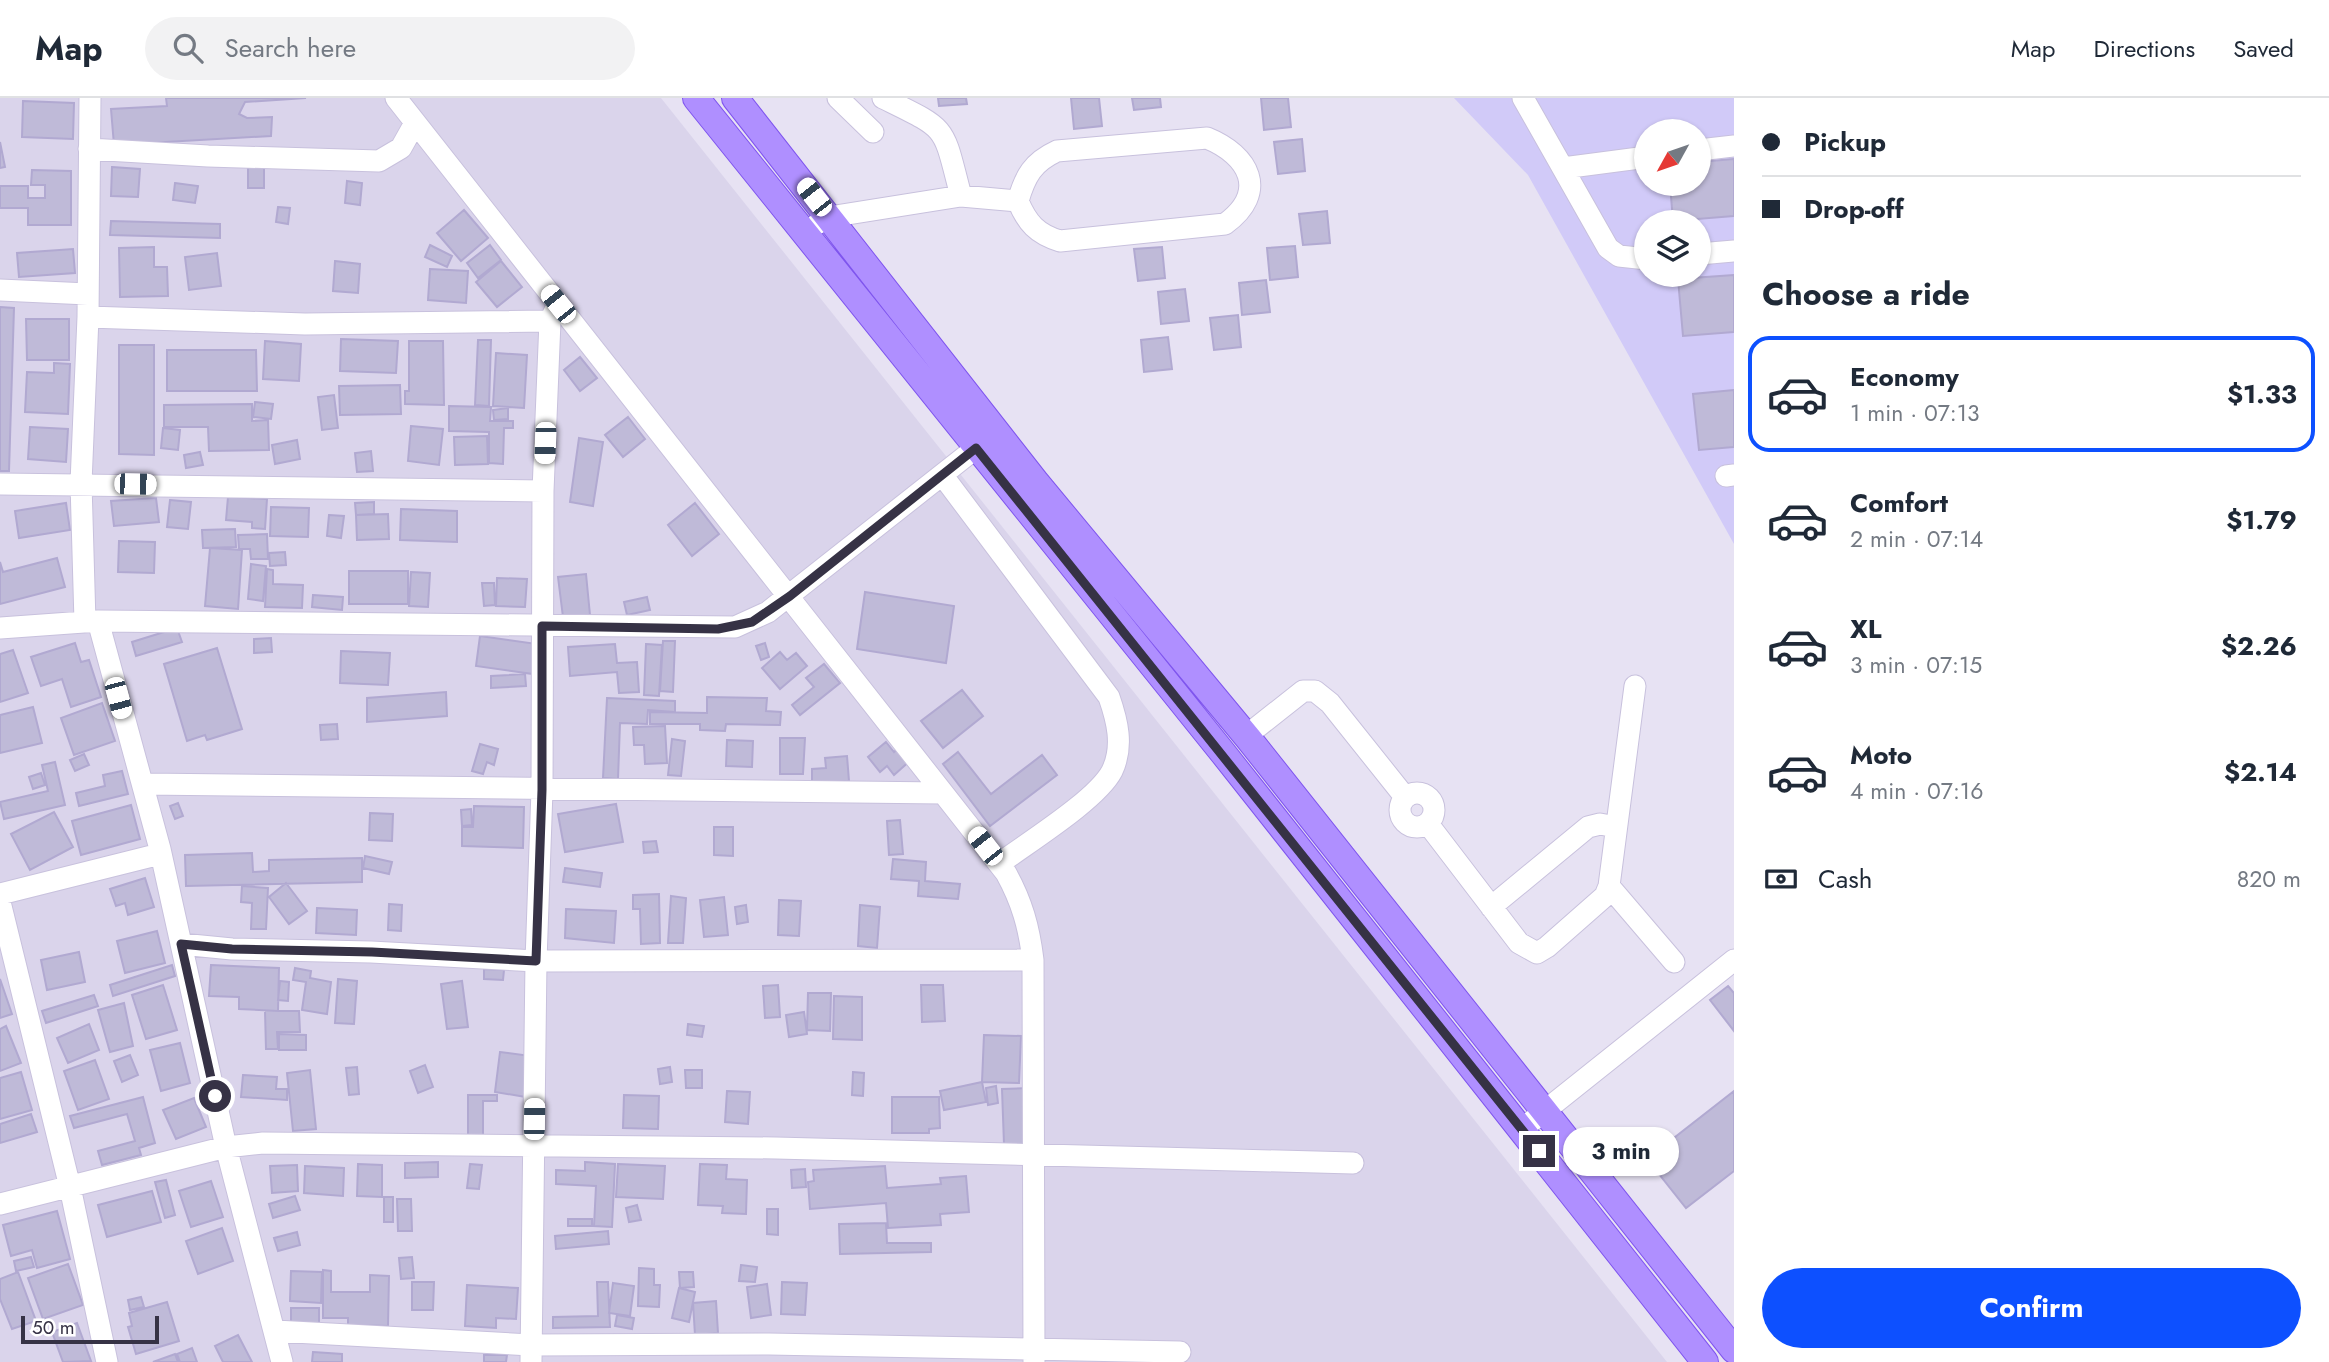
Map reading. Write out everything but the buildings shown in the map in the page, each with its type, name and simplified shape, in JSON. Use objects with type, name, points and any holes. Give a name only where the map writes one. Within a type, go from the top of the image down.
[{"type":"main road","points":[[696,98],[806,231],[1705,1362]]},
{"type":"main road","points":[[736,98],[1035,481],[1246,736],[1734,1350]]},
{"type":"street","points":[[90,98],[88,317],[80,483],[92,621],[144,784],[226,1147],[282,1362]]},
{"type":"street","points":[[396,98],[554,312],[790,596],[999,864],[1024,910],[1033,960],[1034,1355]]},
{"type":"street","points":[[838,98],[873,132]]},
{"type":"street","points":[[883,98],[929,120],[944,134],[961,197]]},
{"type":"street","points":[[1523,98],[1608,248],[1619,256],[1634,258]]},
{"type":"street","points":[[89,149],[379,161],[401,148],[415,123]]},
{"type":"street","points":[[1207,138],[1230,148],[1241,160],[1250,181],[1249,196],[1236,216],[1226,224],[1060,241],[1042,235],[1033,228],[1017,201],[1029,170],[1044,157],[1057,151],[1207,138]]},
{"type":"street","points":[[1712,149],[1734,146]]},
{"type":"street","points":[[1563,168],[1634,159]]},
{"type":"street","points":[[806,231],[830,217],[961,197],[1017,201]]},
{"type":"street","points":[[1711,253],[1734,251]]},
{"type":"street","points":[[0,290],[88,294]]},
{"type":"street","points":[[88,317],[305,324],[554,312]]},
{"type":"street","points":[[531,1354],[536,961],[542,790],[543,491],[554,312]]},
{"type":"street","points":[[0,628],[92,621],[726,628],[752,622],[790,596],[976,448]]},
{"type":"street","points":[[943,476],[1109,697],[1118,725],[1118,749],[1112,770],[1096,791],[999,864]]},
{"type":"street","points":[[0,484],[543,491]]},
{"type":"street","points":[[1246,736],[1303,691],[1315,691],[1330,703],[1405,797],[1414,793],[1428,797],[1434,810],[1428,824],[1519,943],[1537,953],[1599,901],[1609,886],[1635,686]]},
{"type":"street","points":[[144,784],[943,793]]},
{"type":"street","points":[[1491,907],[1588,827],[1600,824],[1616,827]]},
{"type":"street","points":[[0,894],[159,854]]},
{"type":"street","points":[[1609,886],[1674,962]]},
{"type":"street","points":[[0,902],[70,1187],[107,1362]]},
{"type":"street","points":[[181,944],[232,949],[372,952],[536,961],[1033,960]]},
{"type":"street","points":[[1522,1129],[1734,960]]},
{"type":"street","points":[[0,1204],[226,1147],[263,1143],[1032,1154],[1353,1163]]},
{"type":"street","points":[[275,1331],[531,1354],[1034,1355],[1181,1352]]},
{"type":"shaded area","points":[[0,98],[661,98],[1667,1362],[0,1362]]},
{"type":"shaded area","points":[[1454,98],[1734,98],[1734,544],[1528,175]]},
{"type":"route","points":[[215,1096],[181,944],[232,949],[372,952],[536,961],[542,790],[542,626],[718,629],[752,622],[790,596],[976,448],[1223,753],[1539,1151]]}]
